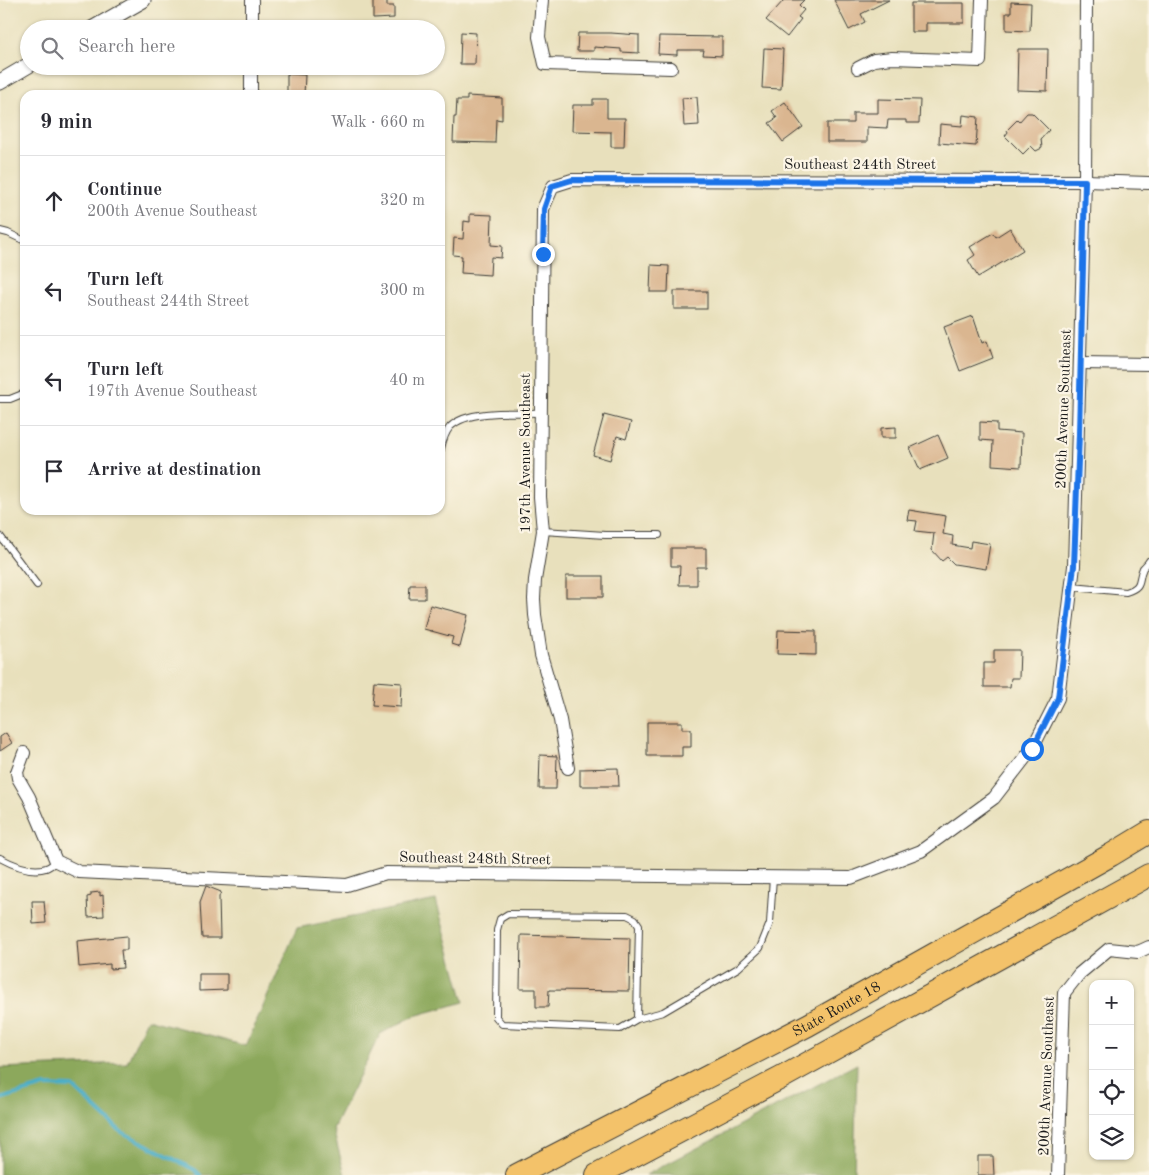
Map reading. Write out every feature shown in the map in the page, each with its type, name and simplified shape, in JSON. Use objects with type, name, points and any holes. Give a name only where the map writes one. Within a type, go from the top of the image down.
[{"type":"highway","name":"State Route 18","points":[[518,1175],[808,1025],[1149,832]]},
{"type":"highway","points":[[597,1175],[781,1078],[1149,876]]},
{"type":"street","points":[[108,20],[143,0]]},
{"type":"street","points":[[252,0],[252,20]]},
{"type":"street","points":[[542,0],[539,37],[545,64],[671,68]]},
{"type":"street","points":[[858,68],[874,60],[892,58],[980,61],[982,0]]},
{"type":"street","name":"200th Avenue Southeast","points":[[994,798],[1032,749],[1058,698],[1072,587],[1081,363],[1086,0]]},
{"type":"street","points":[[0,82],[20,70]]},
{"type":"street","points":[[251,75],[251,90]]},
{"type":"street","name":"Southeast 244th Street","points":[[572,180],[1085,181],[1149,183]]},
{"type":"street","name":"197th Avenue Southeast","points":[[568,768],[560,720],[541,655],[534,599],[543,531],[540,497],[544,209],[552,186],[572,180]]},
{"type":"street","points":[[1081,363],[1149,364]]},
{"type":"street","points":[[24,753],[17,772],[18,778],[29,796],[56,861]]},
{"type":"street","name":"Southeast 248th Street","points":[[56,861],[79,872],[347,885],[386,873],[851,878],[921,850],[994,798]]},
{"type":"street","name":"200th Avenue Southeast","points":[[1058,1175],[1064,993],[1079,974],[1109,949],[1138,952],[1149,947]]},
{"type":"lane","points":[[0,231],[20,239]]},
{"type":"lane","points":[[0,399],[10,399],[20,395]]},
{"type":"lane","points":[[445,435],[451,426],[468,416],[494,413],[541,413]]},
{"type":"lane","points":[[543,531],[605,535],[659,535]]},
{"type":"lane","points":[[0,536],[37,585]]},
{"type":"lane","points":[[1072,587],[1126,592],[1133,590],[1140,583],[1144,568],[1149,561]]},
{"type":"lane","points":[[0,858],[12,864],[38,870],[48,868],[56,861]]},
{"type":"lane","points":[[638,1018],[639,925],[635,919],[627,915],[508,914],[500,918],[498,930],[496,1017],[502,1024],[620,1029],[638,1018],[663,1012],[738,968],[760,948],[770,923],[773,878]]},
{"type":"green space","points":[[436,900],[464,1002],[414,1016],[380,1034],[333,1129],[345,1175],[0,1175],[0,1068],[127,1063],[147,1019],[246,1046],[297,928]]},
{"type":"green space","points":[[857,1064],[854,1175],[646,1175]]},
{"type":"building","points":[[373,0],[387,0],[387,6],[394,6],[394,18],[373,19]]},
{"type":"building","points":[[784,0],[804,0],[799,5],[804,10],[798,17],[801,19],[787,37],[766,20]]},
{"type":"building","points":[[834,0],[889,0],[861,14],[865,22],[849,30]]},
{"type":"building","points":[[1011,2],[1031,3],[1030,31],[1006,30],[1006,13],[1011,13]]},
{"type":"building","points":[[911,3],[964,3],[964,23],[926,23],[926,32],[911,32]]},
{"type":"building","points":[[461,32],[476,33],[475,64],[460,64]]},
{"type":"building","points":[[578,33],[639,35],[639,53],[621,52],[621,49],[594,47],[594,51],[577,51]]},
{"type":"building","points":[[659,36],[722,37],[722,56],[703,55],[704,50],[677,50],[677,55],[658,54]]},
{"type":"building","points":[[764,48],[783,49],[781,89],[762,88]]},
{"type":"building","points":[[1018,49],[1048,49],[1047,91],[1017,90]]},
{"type":"building","points":[[287,75],[305,75],[304,90],[287,90]]},
{"type":"building","points":[[467,96],[502,98],[502,120],[496,119],[495,143],[453,142],[457,100],[467,100]]},
{"type":"building","points":[[697,97],[699,125],[684,126],[682,98]]},
{"type":"building","points":[[593,99],[607,99],[607,118],[625,118],[624,147],[611,147],[611,132],[572,131],[573,105],[593,105]]},
{"type":"building","points":[[878,99],[920,100],[919,123],[906,123],[906,120],[888,120],[887,128],[867,127],[867,142],[827,142],[827,123],[853,123],[853,113],[878,113]]},
{"type":"building","points":[[785,102],[803,127],[783,142],[769,123],[777,118],[772,111]]},
{"type":"building","points":[[1027,113],[1032,113],[1049,130],[1041,139],[1042,148],[1036,151],[1031,146],[1023,154],[1005,136],[1008,132],[1007,130],[1017,120],[1019,122]]},
{"type":"building","points":[[963,115],[978,117],[976,146],[939,143],[940,124],[962,126]]},
{"type":"building","points":[[470,214],[492,215],[491,245],[502,246],[501,258],[491,257],[490,275],[461,273],[462,256],[453,255],[454,238],[463,239],[464,221],[470,222]]},
{"type":"building","points":[[1010,228],[1023,250],[978,277],[968,260],[975,255],[970,247],[993,233],[996,237]]},
{"type":"building","points":[[651,265],[669,266],[668,292],[650,292]]},
{"type":"building","points":[[674,291],[707,291],[707,309],[674,309]]},
{"type":"building","points":[[973,316],[982,343],[987,341],[993,358],[960,371],[944,327]]},
{"type":"building","points":[[604,415],[631,422],[626,439],[617,436],[610,460],[593,455]]},
{"type":"building","points":[[980,422],[997,423],[997,431],[1022,433],[1021,467],[992,465],[993,441],[980,440]]},
{"type":"building","points":[[896,427],[896,438],[881,438],[881,428]]},
{"type":"building","points":[[938,435],[948,458],[920,470],[910,448]]},
{"type":"building","points":[[909,510],[946,516],[943,534],[953,536],[952,545],[970,548],[971,541],[990,544],[986,569],[954,564],[947,557],[942,561],[932,550],[934,533],[915,531],[917,521],[907,520]]},
{"type":"building","points":[[671,548],[706,548],[706,567],[697,567],[697,585],[679,585],[680,566],[671,566]]},
{"type":"building","points":[[566,576],[603,576],[603,597],[566,597]]},
{"type":"building","points":[[410,585],[425,585],[425,599],[409,599]]},
{"type":"building","points":[[430,605],[468,615],[460,647],[451,644],[453,637],[424,629]]},
{"type":"building","points":[[778,630],[816,631],[816,655],[777,654]]},
{"type":"building","points":[[994,650],[1020,650],[1019,678],[1011,678],[1010,687],[984,687],[984,663],[994,663]]},
{"type":"building","points":[[374,681],[402,683],[401,707],[372,705]]},
{"type":"building","points":[[647,722],[682,722],[682,729],[691,729],[691,747],[682,747],[682,756],[647,756]]},
{"type":"building","points":[[6,733],[12,743],[0,751],[0,737]]},
{"type":"building","points":[[540,755],[557,756],[556,789],[539,789]]},
{"type":"building","points":[[618,768],[619,786],[580,786],[580,769]]},
{"type":"building","points":[[206,886],[221,892],[219,897],[220,938],[202,938],[200,902]]},
{"type":"building","points":[[100,892],[100,896],[103,895],[104,916],[88,917],[87,897],[91,896],[91,893]]},
{"type":"building","points":[[32,901],[44,901],[46,923],[33,924]]},
{"type":"building","points":[[521,935],[630,938],[629,991],[549,990],[548,1007],[536,1007],[536,989],[520,989]]},
{"type":"building","points":[[127,936],[127,950],[121,950],[123,968],[110,969],[110,964],[79,967],[77,941]]},
{"type":"building","points":[[199,974],[227,974],[227,990],[199,991]]},
{"type":"building","points":[[978,1156],[993,1156],[994,1175],[978,1175]]},
{"type":"waterway","points":[[0,1099],[45,1086],[73,1087],[120,1131],[195,1170],[200,1175]]},
{"type":"route","points":[[543,254],[544,209],[552,186],[572,180],[1085,181],[1074,566],[1058,698],[1032,749]]}]
